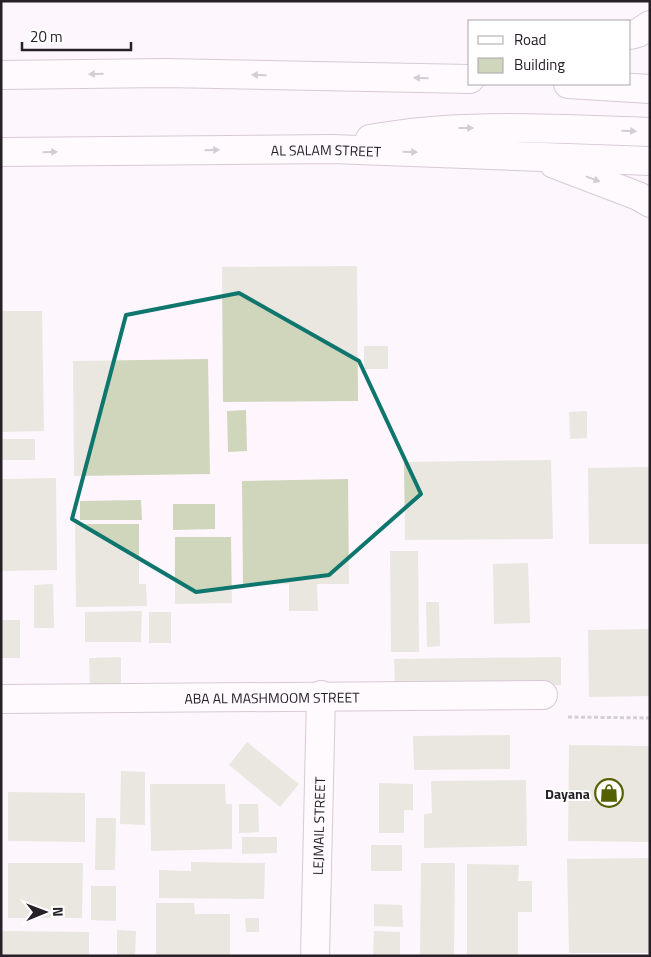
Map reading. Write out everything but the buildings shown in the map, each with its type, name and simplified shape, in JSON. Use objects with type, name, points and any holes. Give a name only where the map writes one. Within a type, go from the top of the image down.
[{"type":"main road","points":[[631,35],[650,26]]},
{"type":"main road","points":[[1,75],[164,73],[468,79]]},
{"type":"main road","points":[[588,85],[650,88]]},
{"type":"main road","points":[[332,149],[371,139],[449,128],[537,128],[650,132]]},
{"type":"main road","name":"AL SALAM STREET","points":[[1,152],[332,149],[650,161]]},
{"type":"main road","points":[[531,156],[638,196],[650,203]]},
{"type":"main road","name":"ABA AL MASHMOOM STREET","points":[[1,699],[544,694]]},
{"type":"main road","name":"LEJMAIL STREET","points":[[315,956],[321,695]]},
{"type":"path","points":[[544,694],[565,717],[650,718]]},
{"type":"highlighted area","points":[[239,293],[359,361],[421,494],[329,575],[196,592],[72,519],[126,315]]},
{"type":"place","name":"Dayana","points":[[609,793]]}]
